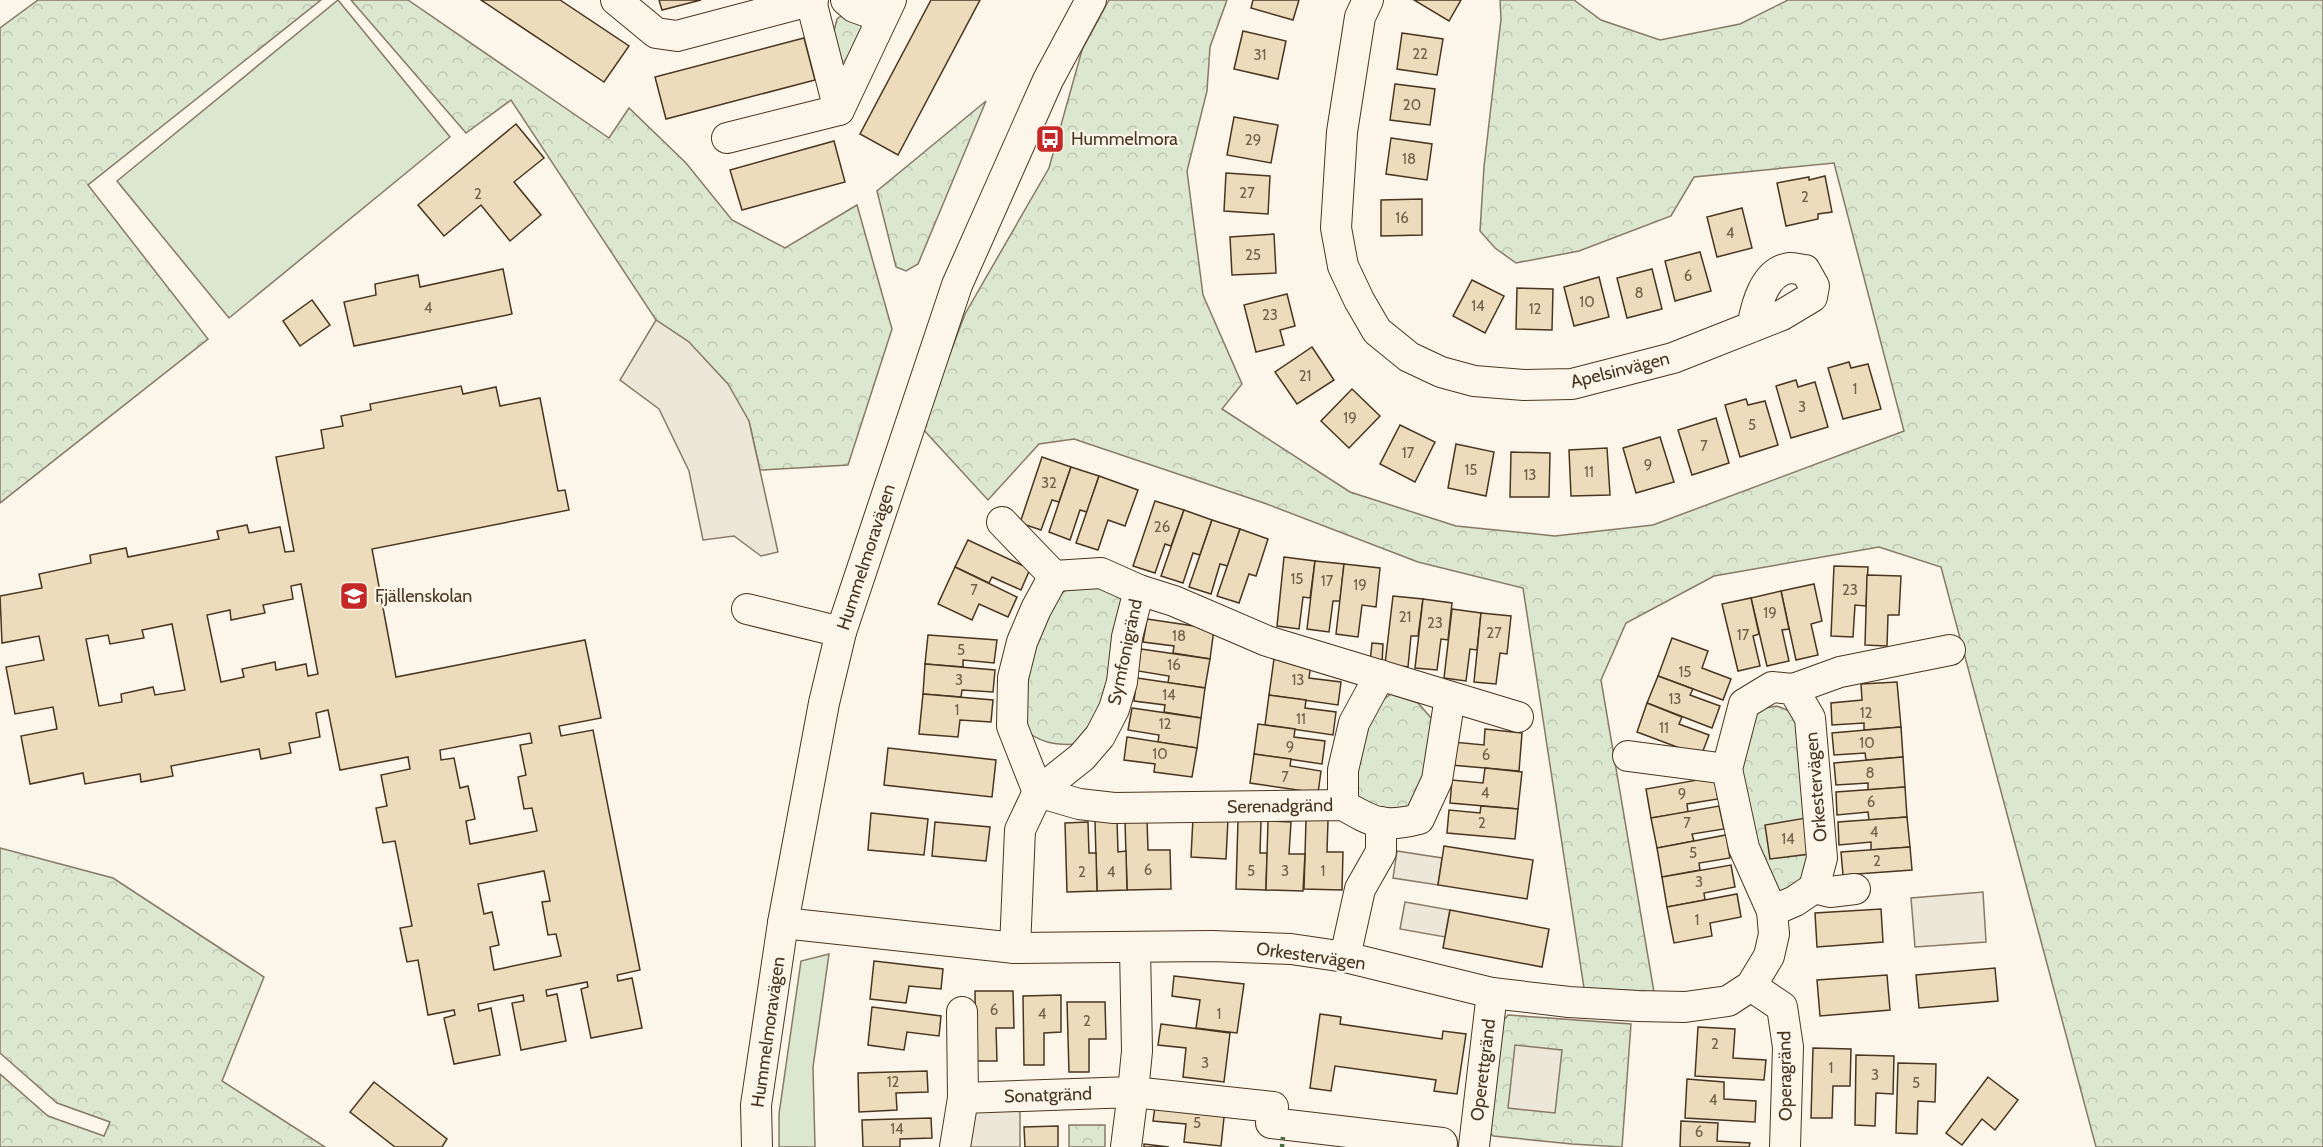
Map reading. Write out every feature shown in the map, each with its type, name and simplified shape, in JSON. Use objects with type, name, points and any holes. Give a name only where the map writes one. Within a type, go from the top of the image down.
[{"type":"street","points":[[616,0],[656,33],[676,36],[812,0],[839,110]]},
{"type":"street","points":[[839,110],[887,8],[855,7],[846,0]]},
{"type":"street","name":"Hummelmoravägen","points":[[757,1147],[756,1105],[783,923],[824,703],[841,632],[957,285],[1048,80],[1091,0]]},
{"type":"street","name":"Apelsinvägen","points":[[1368,0],[1360,17],[1342,132],[1336,228],[1343,266],[1359,300],[1377,331],[1409,357],[1441,372],[1474,381],[1524,386],[1572,384],[1673,358],[1782,315],[1812,297]]},
{"type":"street","points":[[727,138],[839,110]]},
{"type":"street","points":[[1002,522],[1054,576],[1035,609],[1022,642],[1014,678],[1012,726],[1038,792]]},
{"type":"street","name":"Symfonigränd","points":[[1054,576],[1101,573],[1267,641],[1380,675]]},
{"type":"street","name":"Symfonigränd","points":[[1015,948],[1020,830],[1038,792],[1082,757],[1100,736],[1114,709],[1122,682],[1127,637],[1139,590]]},
{"type":"street","points":[[747,609],[841,632]]},
{"type":"street","name":"Orkestervägen","points":[[783,923],[1015,948],[1212,946],[1291,949],[1345,957],[1492,993],[1569,1002],[1638,1006],[1685,1006],[1728,1001],[1751,986],[1769,956],[1774,934],[1772,911],[1744,848],[1727,769],[1744,704],[1772,687],[1793,689],[1840,672],[1950,650]]},
{"type":"street","points":[[1380,675],[1518,717]]},
{"type":"street","name":"Serenadgränd","points":[[1343,805],[1343,770],[1354,723],[1380,675]]},
{"type":"street","name":"Orkestervägen","points":[[1793,689],[1809,718],[1822,858],[1814,888]]},
{"type":"street","name":"Serenadgränd","points":[[1038,792],[1079,804],[1114,808],[1343,805],[1369,820],[1396,825],[1419,819],[1437,780],[1450,697]]},
{"type":"street","points":[[1628,756],[1727,769]]},
{"type":"street","points":[[1345,957],[1360,889],[1381,852],[1380,822]]},
{"type":"street","points":[[1772,911],[1795,901],[1814,888],[1830,892],[1856,889]]},
{"type":"street","points":[[1126,1147],[1137,1051],[1135,948]]},
{"type":"street","name":"Operagränd","points":[[1751,986],[1782,1007],[1788,1047],[1785,1147]]},
{"type":"street","name":"Operettgränd","points":[[1474,1146],[1492,993]]},
{"type":"street","points":[[955,1147],[963,1098],[962,1012]]},
{"type":"street","name":"Sonatgränd","points":[[963,1098],[1132,1092],[1442,1143]]},
{"type":"green space","points":[[38,0],[321,0],[88,185],[208,339],[0,503],[0,28]]},
{"type":"green space","points":[[338,0],[450,137],[229,318],[117,181]]},
{"type":"green space","points":[[351,0],[408,0],[609,138],[629,108],[686,163],[732,220],[785,248],[857,205],[892,329],[848,465],[760,470],[749,421],[689,342],[656,320],[511,100],[466,133]]},
{"type":"green space","points":[[1109,0],[1227,0],[1210,47],[1207,91],[1187,171],[1203,295],[1242,384],[1222,409],[1350,492],[1456,526],[1555,536],[1653,525],[1904,431],[1834,163],[1694,177],[1671,216],[1579,251],[1516,263],[1495,248],[1480,231],[1484,167],[1501,19],[1500,0],[1574,0],[1601,20],[1660,40],[1740,24],[1788,0],[2323,0],[2323,1147],[2096,1147],[1941,567],[1879,547],[1714,576],[1626,623],[1601,680],[1654,992],[1584,988],[1523,588],[1418,562],[1264,503],[1074,439],[1039,444],[988,500],[922,428],[965,314],[1049,168],[1082,50]]},
{"type":"green space","points":[[847,12],[871,25],[843,71],[833,35],[837,19]]},
{"type":"green space","points":[[986,101],[918,264],[906,271],[896,267],[877,191]]},
{"type":"green space","points":[[1080,581],[1112,587],[1125,602],[1108,702],[1078,744],[1054,743],[1033,736],[1020,726],[1028,658],[1053,599]]},
{"type":"green space","points":[[1391,694],[1418,703],[1432,719],[1420,801],[1404,809],[1368,807],[1352,796],[1363,722],[1374,706]]},
{"type":"green space","points":[[1777,706],[1792,712],[1805,734],[1816,857],[1793,892],[1772,901],[1751,842],[1740,763],[1748,728],[1760,709]]},
{"type":"green space","points":[[0,848],[113,878],[264,977],[222,1081],[325,1147],[0,1147],[0,1074],[48,1116],[104,1136],[110,1122],[57,1103],[0,1053]]},
{"type":"green space","points":[[829,954],[813,1067],[815,1147],[779,1147],[779,1114],[801,961]]},
{"type":"green space","points":[[1508,1015],[1631,1024],[1622,1147],[1493,1136],[1483,1125],[1494,1031]]},
{"type":"green space","points":[[1069,1125],[1105,1125],[1105,1147],[1069,1147]]},
{"type":"shaded area","points":[[656,320],[689,342],[728,384],[749,421],[778,552],[761,556],[734,536],[703,540],[689,471],[659,409],[620,380]]},
{"type":"shaded area","points":[[1397,851],[1442,858],[1438,885],[1393,878]]},
{"type":"shaded area","points":[[1983,892],[1986,942],[1915,947],[1911,898]]},
{"type":"shaded area","points":[[1405,902],[1450,910],[1445,937],[1400,929]]},
{"type":"shaded area","points":[[1515,1045],[1562,1050],[1555,1113],[1508,1108]]},
{"type":"shaded area","points":[[1020,1105],[1020,1147],[967,1147],[967,1122],[979,1108]]},
{"type":"building","points":[[481,0],[560,0],[629,46],[604,82]]},
{"type":"building","points":[[659,0],[701,0],[662,10]]},
{"type":"building","points":[[931,0],[980,0],[898,155],[860,134]]},
{"type":"building","points":[[1253,0],[1299,0],[1293,20],[1251,8]]},
{"type":"building","points":[[1414,0],[1461,0],[1449,21]]},
{"type":"building","points":[[1243,31],[1286,41],[1278,79],[1234,69]]},
{"type":"building","points":[[1402,33],[1443,39],[1437,75],[1397,69]]},
{"type":"building","points":[[804,38],[815,80],[666,119],[655,77]]},
{"type":"building","points":[[1395,84],[1435,89],[1430,125],[1390,120]]},
{"type":"building","points":[[1234,117],[1278,125],[1271,163],[1227,155]]},
{"type":"building","points":[[516,124],[544,158],[514,182],[541,215],[510,241],[481,205],[444,236],[418,205]]},
{"type":"building","points":[[1391,138],[1432,144],[1427,180],[1386,174]]},
{"type":"building","points":[[834,141],[845,182],[742,210],[730,170]]},
{"type":"building","points":[[1226,173],[1270,176],[1268,214],[1224,211]]},
{"type":"building","points":[[1825,176],[1832,212],[1818,214],[1818,219],[1786,226],[1777,183]]},
{"type":"building","points":[[1422,199],[1422,235],[1381,236],[1381,200]]},
{"type":"building","points":[[1742,208],[1752,248],[1717,257],[1707,217]]},
{"type":"building","points":[[1274,234],[1276,273],[1232,275],[1230,237]]},
{"type":"building","points":[[1700,252],[1711,291],[1675,301],[1665,261]]},
{"type":"building","points":[[503,269],[512,314],[354,346],[344,302],[376,295],[375,284],[418,275],[420,287]]},
{"type":"building","points":[[1652,269],[1662,309],[1627,318],[1617,278]]},
{"type":"building","points":[[1599,277],[1609,317],[1574,326],[1564,287]]},
{"type":"building","points":[[1472,280],[1504,296],[1485,333],[1453,316]]},
{"type":"building","points":[[1517,288],[1553,289],[1552,330],[1516,329]]},
{"type":"building","points":[[1287,294],[1295,326],[1280,330],[1284,345],[1256,352],[1244,305]]},
{"type":"building","points":[[312,300],[330,325],[300,346],[283,321]]},
{"type":"building","points":[[1312,347],[1334,380],[1297,404],[1275,372]]},
{"type":"building","points":[[1849,362],[1851,368],[1868,364],[1881,409],[1843,419],[1828,368]]},
{"type":"building","points":[[1796,380],[1798,387],[1815,382],[1828,427],[1791,438],[1776,386]]},
{"type":"building","points":[[461,386],[463,394],[496,387],[500,406],[540,398],[558,491],[565,490],[569,510],[372,549],[396,677],[585,640],[601,718],[559,726],[561,736],[593,730],[640,970],[617,975],[618,981],[632,978],[642,1028],[591,1038],[581,989],[588,987],[587,982],[546,990],[547,996],[557,994],[566,1041],[521,1050],[512,1003],[524,1001],[523,995],[478,1004],[479,1011],[491,1008],[500,1055],[454,1064],[444,1018],[455,1015],[454,1010],[428,1015],[418,960],[407,962],[400,928],[412,926],[395,841],[383,843],[376,808],[387,806],[381,775],[410,769],[408,757],[340,770],[328,710],[316,713],[320,737],[289,743],[291,753],[261,759],[259,749],[171,766],[173,776],[141,782],[140,774],[85,784],[83,773],[30,784],[21,736],[57,729],[53,707],[15,714],[6,667],[44,660],[39,636],[2,643],[0,596],[42,588],[39,574],[91,563],[90,555],[126,548],[128,557],[219,539],[217,531],[247,525],[249,533],[280,527],[285,552],[294,551],[276,457],[324,448],[321,430],[343,426],[341,416],[371,410],[370,404]],"holes":[[[301,584],[318,674],[308,676],[306,664],[276,670],[275,662],[242,669],[244,677],[221,682],[207,615],[230,610],[231,620],[265,613],[263,605],[293,599],[291,586]],[[172,624],[185,690],[155,695],[153,687],[121,694],[122,702],[99,706],[86,639],[108,635],[110,644],[144,638],[142,630]],[[530,733],[532,743],[520,745],[526,775],[518,777],[524,809],[532,808],[537,831],[470,844],[466,821],[475,819],[468,786],[460,788],[454,758],[441,760],[440,750]],[[544,871],[550,901],[542,902],[548,935],[556,934],[561,956],[494,970],[490,947],[499,945],[492,912],[484,914],[478,884]]]},
{"type":"building","points":[[1352,389],[1380,416],[1349,448],[1321,421]]},
{"type":"building","points":[[1746,399],[1748,405],[1765,401],[1778,445],[1740,457],[1725,405]]},
{"type":"building","points":[[1716,418],[1729,463],[1692,475],[1678,430]]},
{"type":"building","points":[[1400,425],[1435,442],[1415,482],[1380,464]]},
{"type":"building","points":[[1660,437],[1674,482],[1636,493],[1623,448]]},
{"type":"building","points":[[1456,444],[1494,452],[1486,496],[1448,488]]},
{"type":"building","points":[[1607,448],[1610,495],[1571,496],[1569,450]]},
{"type":"building","points":[[1511,452],[1550,453],[1549,497],[1510,497]]},
{"type":"building","points":[[1042,457],[1071,467],[1059,502],[1052,500],[1041,530],[1020,523]]},
{"type":"building","points":[[1071,467],[1099,476],[1087,512],[1080,510],[1070,540],[1049,532]]},
{"type":"building","points":[[1099,476],[1138,490],[1125,526],[1108,520],[1098,550],[1076,543]]},
{"type":"building","points":[[1155,501],[1184,510],[1171,546],[1165,544],[1155,573],[1133,566]]},
{"type":"building","points":[[1184,510],[1212,520],[1200,555],[1193,553],[1183,583],[1161,576]]},
{"type":"building","points":[[1212,520],[1240,529],[1228,566],[1220,564],[1211,594],[1189,587]]},
{"type":"building","points":[[1240,529],[1268,539],[1256,576],[1249,574],[1239,603],[1217,596]]},
{"type":"building","points":[[968,540],[1030,569],[1021,590],[992,577],[989,583],[955,567]]},
{"type":"building","points":[[1284,557],[1315,561],[1310,598],[1303,597],[1299,629],[1277,626]]},
{"type":"building","points":[[1315,561],[1344,564],[1340,601],[1333,601],[1329,632],[1307,629]]},
{"type":"building","points":[[1344,564],[1380,568],[1376,607],[1362,605],[1358,637],[1336,634]]},
{"type":"building","points":[[1834,566],[1868,567],[1866,606],[1855,605],[1853,637],[1831,636]]},
{"type":"building","points":[[955,567],[1017,597],[1008,617],[979,604],[972,620],[938,604]]},
{"type":"building","points":[[1867,575],[1901,576],[1899,615],[1888,615],[1887,646],[1865,645]]},
{"type":"building","points":[[1814,584],[1822,621],[1811,624],[1818,655],[1796,660],[1781,591]]},
{"type":"building","points":[[1781,591],[1789,629],[1782,630],[1789,661],[1767,666],[1751,598]]},
{"type":"building","points":[[1393,596],[1423,599],[1418,636],[1411,636],[1408,667],[1385,664]]},
{"type":"building","points":[[1751,598],[1759,634],[1753,636],[1760,666],[1738,671],[1722,604]]},
{"type":"building","points":[[1423,599],[1452,603],[1448,640],[1441,639],[1437,670],[1415,668]]},
{"type":"building","points":[[1452,609],[1481,613],[1477,650],[1470,649],[1466,681],[1444,678]]},
{"type":"building","points":[[1481,613],[1511,616],[1507,654],[1500,653],[1496,684],[1474,682]]},
{"type":"building","points":[[1147,619],[1214,629],[1210,659],[1173,653],[1174,646],[1143,642]]},
{"type":"building","points":[[928,635],[997,640],[994,663],[963,660],[963,667],[925,664]]},
{"type":"building","points":[[1672,638],[1708,651],[1702,668],[1731,679],[1723,700],[1658,676]]},
{"type":"building","points":[[1372,643],[1383,644],[1382,663],[1370,662]]},
{"type":"building","points":[[1141,649],[1210,659],[1205,688],[1168,683],[1169,676],[1138,671]]},
{"type":"building","points":[[1274,659],[1311,664],[1309,678],[1341,682],[1338,705],[1269,695]]},
{"type":"building","points":[[925,664],[995,670],[993,692],[962,690],[961,697],[923,694]]},
{"type":"building","points":[[1658,676],[1693,689],[1690,695],[1720,706],[1712,728],[1647,703]]},
{"type":"building","points":[[1137,678],[1205,688],[1201,718],[1164,712],[1165,705],[1134,701]]},
{"type":"building","points":[[1897,682],[1901,727],[1864,730],[1864,723],[1832,725],[1831,703],[1862,700],[1861,684]]},
{"type":"building","points":[[923,694],[993,700],[991,722],[960,720],[958,737],[919,734]]},
{"type":"building","points":[[1269,695],[1306,700],[1305,708],[1336,712],[1333,735],[1265,725]]},
{"type":"building","points":[[1647,703],[1682,717],[1679,724],[1709,735],[1701,756],[1637,732]]},
{"type":"building","points":[[1132,708],[1201,718],[1197,748],[1158,742],[1159,735],[1128,730]]},
{"type":"building","points":[[1258,724],[1295,729],[1294,737],[1325,741],[1322,764],[1254,754]]},
{"type":"building","points":[[1901,727],[1903,757],[1866,760],[1865,753],[1834,755],[1832,733]]},
{"type":"building","points":[[1485,729],[1522,733],[1519,771],[1451,765],[1453,742],[1484,745]]},
{"type":"building","points":[[1127,737],[1197,748],[1192,777],[1154,772],[1155,764],[1124,760]]},
{"type":"building","points":[[888,748],[996,760],[992,797],[884,785]]},
{"type":"building","points":[[1254,754],[1291,759],[1290,766],[1321,771],[1318,793],[1250,783]]},
{"type":"building","points":[[1903,757],[1905,787],[1868,790],[1868,783],[1836,785],[1834,763]]},
{"type":"building","points":[[1485,768],[1522,772],[1518,809],[1450,803],[1452,780],[1483,783]]},
{"type":"building","points":[[1714,777],[1718,799],[1687,804],[1688,812],[1651,818],[1646,789]]},
{"type":"building","points":[[1905,787],[1907,817],[1869,820],[1868,812],[1837,815],[1836,792]]},
{"type":"building","points":[[1481,806],[1518,809],[1515,839],[1447,833],[1449,810],[1480,813]]},
{"type":"building","points":[[1719,806],[1724,829],[1692,834],[1694,841],[1657,848],[1651,818]]},
{"type":"building","points":[[871,813],[928,819],[924,855],[868,850]]},
{"type":"building","points":[[1907,817],[1910,847],[1871,850],[1871,842],[1839,845],[1838,822]]},
{"type":"building","points":[[1193,818],[1228,819],[1226,859],[1191,857]]},
{"type":"building","points":[[1806,818],[1810,854],[1770,859],[1765,825]]},
{"type":"building","points":[[1147,819],[1148,850],[1170,850],[1171,889],[1127,890],[1125,820]]},
{"type":"building","points":[[1117,820],[1118,852],[1126,851],[1127,890],[1097,891],[1095,821]]},
{"type":"building","points":[[1238,820],[1261,821],[1260,853],[1267,853],[1266,890],[1236,889]]},
{"type":"building","points":[[1306,820],[1328,820],[1327,852],[1343,852],[1342,890],[1304,889]]},
{"type":"building","points":[[1268,821],[1291,822],[1289,854],[1305,854],[1303,891],[1266,890]]},
{"type":"building","points":[[935,822],[990,827],[986,861],[932,856]]},
{"type":"building","points":[[1088,822],[1089,853],[1096,853],[1097,891],[1067,892],[1065,823]]},
{"type":"building","points":[[1726,835],[1730,858],[1699,863],[1700,870],[1662,877],[1657,848]]},
{"type":"building","points":[[1444,846],[1533,860],[1527,899],[1438,885]]},
{"type":"building","points":[[1910,847],[1912,870],[1843,875],[1841,852]]},
{"type":"building","points":[[1731,865],[1735,887],[1704,893],[1705,900],[1667,907],[1662,877]]},
{"type":"building","points":[[1737,894],[1741,917],[1710,923],[1712,936],[1674,943],[1667,907]]},
{"type":"building","points":[[1881,909],[1883,942],[1817,947],[1815,913]]},
{"type":"building","points":[[1450,910],[1549,929],[1542,967],[1443,948]]},
{"type":"building","points":[[874,961],[943,969],[941,989],[909,986],[906,1003],[870,999]]},
{"type":"building","points":[[1995,968],[1998,1001],[1919,1008],[1916,975]]},
{"type":"building","points":[[1887,975],[1890,1010],[1820,1016],[1817,980]]},
{"type":"building","points":[[1174,976],[1244,984],[1237,1033],[1196,1028],[1200,1000],[1172,996]]},
{"type":"building","points":[[975,991],[1013,991],[1014,1028],[996,1028],[997,1061],[976,1061]]},
{"type":"building","points":[[1061,995],[1061,1032],[1044,1033],[1044,1065],[1024,1065],[1023,996]]},
{"type":"building","points":[[1067,1002],[1105,1002],[1106,1039],[1089,1039],[1089,1072],[1069,1072]]},
{"type":"building","points":[[872,1007],[941,1016],[939,1036],[907,1032],[904,1050],[868,1045]]},
{"type":"building","points":[[1320,1014],[1341,1017],[1340,1024],[1442,1039],[1443,1031],[1466,1034],[1457,1094],[1434,1091],[1436,1080],[1335,1066],[1331,1091],[1310,1088]]},
{"type":"building","points":[[1161,1024],[1230,1033],[1224,1082],[1183,1077],[1186,1048],[1158,1045]]},
{"type":"building","points":[[1698,1027],[1735,1029],[1733,1058],[1766,1060],[1764,1080],[1695,1076]]},
{"type":"building","points":[[1813,1048],[1851,1049],[1850,1086],[1833,1086],[1832,1118],[1811,1118]]},
{"type":"building","points":[[1856,1055],[1894,1056],[1893,1094],[1876,1093],[1875,1126],[1855,1125]]},
{"type":"building","points":[[1898,1063],[1936,1064],[1935,1102],[1918,1101],[1917,1134],[1896,1133]]},
{"type":"building","points":[[927,1071],[928,1092],[896,1093],[897,1110],[859,1112],[858,1073]]},
{"type":"building","points":[[1988,1077],[2018,1100],[1995,1130],[1982,1119],[1962,1145],[1946,1133]]},
{"type":"building","points":[[1687,1079],[1724,1082],[1724,1099],[1756,1101],[1755,1122],[1685,1118]]},
{"type":"building","points":[[374,1082],[447,1139],[442,1147],[395,1147],[350,1112]]},
{"type":"building","points":[[1156,1100],[1225,1108],[1221,1146],[1184,1142],[1186,1124],[1153,1121]]},
{"type":"building","points":[[931,1118],[932,1138],[900,1139],[900,1147],[863,1147],[862,1120]]},
{"type":"building","points":[[1681,1121],[1718,1123],[1717,1141],[1750,1143],[1749,1147],[1680,1147]]},
{"type":"building","points":[[1058,1126],[1058,1147],[1025,1147],[1024,1127]]},
{"type":"building","points":[[1144,1144],[1169,1147],[1144,1147]]},
{"type":"hedge","points":[[1282,1147],[1283,1137]]},
{"type":"place","name":"Hummelmora","points":[[1050,139]]},
{"type":"place","name":"Fjällenskolan","points":[[354,596]]}]
